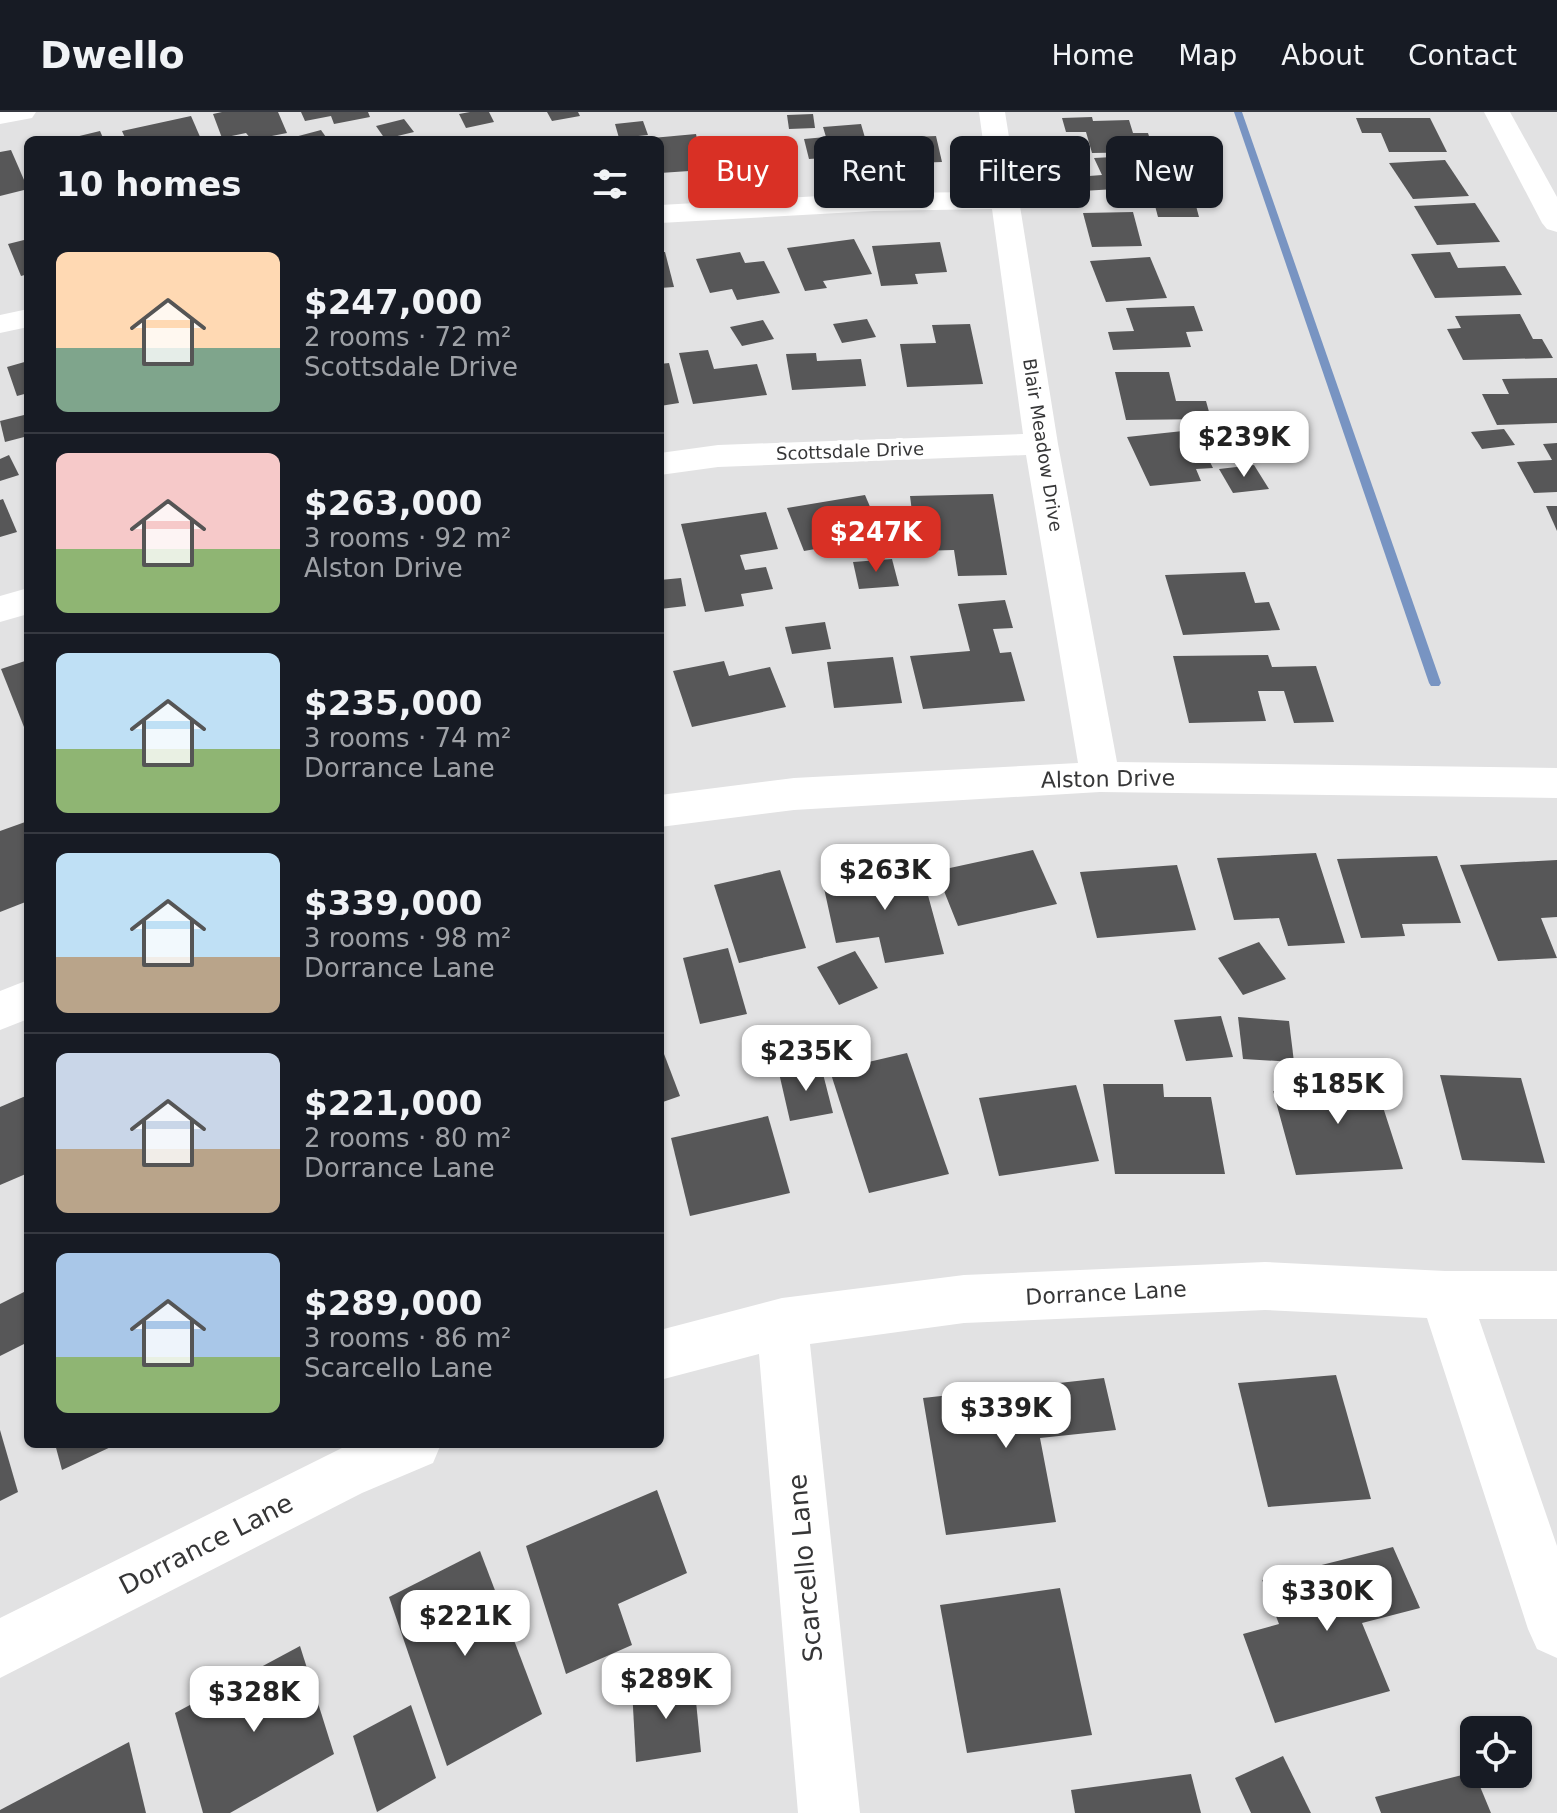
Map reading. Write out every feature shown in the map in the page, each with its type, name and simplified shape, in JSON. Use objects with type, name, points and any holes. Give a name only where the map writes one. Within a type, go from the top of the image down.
[{"type":"street","points":[[0,116],[23,112]]},
{"type":"street","name":"Blair Meadow Drive","points":[[992,112],[996,136]]},
{"type":"street","points":[[1497,112],[1553,209]]},
{"type":"street","points":[[664,214],[859,202],[950,201]]},
{"type":"street","name":"Blair Meadow Drive","points":[[1008,208],[1041,444],[1100,777]]},
{"type":"street","points":[[0,324],[24,319]]},
{"type":"street","name":"Scottsdale Drive","points":[[664,463],[718,456],[1041,444]]},
{"type":"street","points":[[0,609],[24,602]]},
{"type":"street","name":"Alston Drive","points":[[664,810],[794,794],[1100,777],[1557,783]]},
{"type":"street","points":[[0,1011],[24,1001]]},
{"type":"street","name":"Dorrance Lane","points":[[664,1354],[782,1323],[964,1299],[1265,1286],[1445,1295],[1557,1295]]},
{"type":"street","points":[[1445,1295],[1557,1629]]},
{"type":"street","name":"Scarcello Lane","points":[[782,1323],[829,1813]]},
{"type":"street","name":"Dorrance Lane","points":[[0,1649],[343,1474],[405,1448]]},
{"type":"building","points":[[278,112],[287,133],[221,136],[213,114]]},
{"type":"building","points":[[301,112],[368,112],[370,117],[334,124],[331,116],[305,121]]},
{"type":"building","points":[[489,112],[494,122],[466,128],[459,114]]},
{"type":"building","points":[[547,112],[578,112],[580,116],[552,121]]},
{"type":"building","points":[[813,114],[815,128],[789,129],[787,115]]},
{"type":"building","points":[[191,116],[200,136],[124,136],[122,131]]},
{"type":"building","points":[[1062,118],[1129,120],[1133,133],[1148,133],[1149,136],[1106,136],[1106,153],[1092,153],[1090,136],[1086,132],[1066,132]]},
{"type":"building","points":[[1356,118],[1430,118],[1447,152],[1389,152],[1381,133],[1362,133]]},
{"type":"building","points":[[404,119],[414,132],[383,136],[376,126]]},
{"type":"building","points":[[643,121],[648,135],[618,136],[615,124]]},
{"type":"building","points":[[861,124],[864,136],[826,136],[823,127]]},
{"type":"building","points":[[321,130],[325,136],[298,136]]},
{"type":"building","points":[[100,131],[102,136],[79,136]]},
{"type":"building","points":[[696,134],[688,136],[688,171],[664,173],[664,137]]},
{"type":"building","points":[[936,136],[942,162],[934,162]]},
{"type":"building","points":[[814,138],[814,159],[809,159],[804,139]]},
{"type":"building","points":[[11,150],[24,180],[24,190],[0,196],[0,152]]},
{"type":"building","points":[[1106,157],[1106,190],[1090,191],[1090,176],[1102,175],[1094,158]]},
{"type":"building","points":[[1445,160],[1469,196],[1413,199],[1389,163]]},
{"type":"building","points":[[1475,203],[1500,242],[1437,245],[1414,206]]},
{"type":"building","points":[[1156,208],[1197,208],[1199,217],[1158,217]]},
{"type":"building","points":[[1133,212],[1142,246],[1092,247],[1083,213]]},
{"type":"building","points":[[854,239],[872,274],[823,281],[827,288],[805,291],[787,248]]},
{"type":"building","points":[[24,240],[24,275],[21,276],[8,244]]},
{"type":"building","points":[[940,242],[947,272],[915,274],[918,284],[881,286],[872,246]]},
{"type":"building","points":[[664,252],[665,252],[674,287],[664,288]]},
{"type":"building","points":[[740,252],[745,263],[764,261],[780,293],[737,300],[732,289],[710,293],[696,259]]},
{"type":"building","points":[[1450,252],[1458,268],[1505,266],[1522,295],[1435,298],[1411,254]]},
{"type":"building","points":[[1150,257],[1167,298],[1106,302],[1090,261]]},
{"type":"building","points":[[1194,306],[1203,331],[1186,332],[1191,347],[1113,350],[1108,332],[1134,331],[1126,308]]},
{"type":"building","points":[[1520,314],[1533,339],[1542,339],[1553,358],[1463,360],[1447,329],[1461,328],[1455,316]]},
{"type":"building","points":[[867,319],[876,337],[842,343],[833,324]]},
{"type":"building","points":[[763,320],[774,339],[742,346],[730,327]]},
{"type":"building","points":[[970,324],[983,384],[907,387],[900,344],[936,343],[932,325]]},
{"type":"building","points":[[708,350],[714,369],[757,364],[767,395],[693,404],[679,353]]},
{"type":"building","points":[[816,353],[817,361],[861,359],[866,386],[792,390],[786,354]]},
{"type":"building","points":[[24,362],[24,394],[17,396],[7,367]]},
{"type":"building","points":[[669,363],[679,403],[664,405],[664,364]]},
{"type":"building","points":[[1115,372],[1169,372],[1176,401],[1206,401],[1211,419],[1126,420]]},
{"type":"building","points":[[1557,378],[1557,423],[1497,425],[1482,394],[1509,394],[1502,379]]},
{"type":"building","points":[[24,415],[24,437],[5,442],[0,421]]},
{"type":"building","points":[[1211,428],[1224,452],[1206,454],[1213,468],[1196,469],[1201,481],[1150,486],[1127,437]]},
{"type":"building","points":[[1504,429],[1515,445],[1482,449],[1471,432]]},
{"type":"building","points":[[1557,443],[1557,492],[1534,493],[1517,462],[1552,460],[1543,444]]},
{"type":"building","points":[[9,455],[19,475],[0,481],[0,459]]},
{"type":"building","points":[[1254,465],[1269,489],[1233,493],[1219,469]]},
{"type":"building","points":[[993,494],[1007,575],[958,576],[954,550],[917,551],[910,496]]},
{"type":"building","points":[[865,495],[883,537],[804,551],[787,508]]},
{"type":"building","points":[[3,499],[17,532],[0,537],[0,500]]},
{"type":"building","points":[[1546,506],[1557,506],[1557,531]]},
{"type":"building","points":[[766,512],[778,549],[740,555],[745,570],[766,567],[773,589],[741,594],[744,606],[705,612],[681,524]]},
{"type":"building","points":[[892,559],[899,586],[859,589],[853,562]]},
{"type":"building","points":[[1245,572],[1255,603],[1269,602],[1280,630],[1183,635],[1165,575]]},
{"type":"building","points":[[681,578],[686,606],[664,609],[664,580]]},
{"type":"building","points":[[1005,600],[1013,628],[993,629],[1000,653],[1011,652],[1025,701],[923,709],[910,656],[970,651],[958,604]]},
{"type":"building","points":[[825,622],[831,649],[792,654],[785,627]]},
{"type":"building","points":[[1268,655],[1272,667],[1316,666],[1334,722],[1294,723],[1284,691],[1258,691],[1266,721],[1189,723],[1173,656]]},
{"type":"building","points":[[893,657],[902,703],[834,708],[827,662]]},
{"type":"building","points":[[24,661],[24,727],[1,669]]},
{"type":"building","points":[[724,661],[729,676],[770,667],[786,707],[692,727],[673,671]]},
{"type":"building","points":[[24,822],[24,903],[0,912],[0,831]]},
{"type":"building","points":[[1033,850],[1057,904],[958,926],[936,871]]},
{"type":"building","points":[[1316,853],[1345,943],[1288,946],[1279,918],[1234,920],[1217,858]]},
{"type":"building","points":[[1437,856],[1461,923],[1402,924],[1405,936],[1361,938],[1337,859]]},
{"type":"building","points":[[1557,860],[1557,917],[1541,918],[1557,958],[1498,961],[1460,865]]},
{"type":"building","points":[[1177,865],[1196,930],[1097,938],[1080,872]]},
{"type":"building","points":[[920,866],[944,954],[885,963],[879,937],[836,943],[822,879]]},
{"type":"building","points":[[780,870],[806,948],[739,963],[714,885]]},
{"type":"building","points":[[1259,942],[1286,979],[1243,995],[1218,958]]},
{"type":"building","points":[[728,948],[747,1014],[700,1024],[683,958]]},
{"type":"building","points":[[855,951],[878,988],[839,1005],[817,967]]},
{"type":"building","points":[[1221,1016],[1233,1057],[1186,1061],[1174,1020]]},
{"type":"building","points":[[1238,1017],[1289,1021],[1294,1062],[1243,1059]]},
{"type":"building","points":[[907,1053],[949,1174],[869,1193],[830,1071]]},
{"type":"building","points":[[664,1054],[680,1096],[664,1102]]},
{"type":"building","points":[[821,1066],[833,1113],[790,1121],[779,1073]]},
{"type":"building","points":[[1371,1070],[1403,1169],[1296,1175],[1273,1091],[1315,1089],[1310,1074]]},
{"type":"building","points":[[1440,1075],[1521,1078],[1545,1163],[1462,1160]]},
{"type":"building","points":[[1103,1084],[1163,1084],[1164,1097],[1211,1097],[1225,1174],[1115,1174]]},
{"type":"building","points":[[1076,1085],[1099,1161],[999,1176],[979,1098]]},
{"type":"building","points":[[24,1097],[24,1175],[0,1185],[0,1107]]},
{"type":"building","points":[[768,1116],[790,1193],[690,1216],[671,1138]]},
{"type":"building","points":[[24,1292],[24,1344],[0,1356],[0,1304]]},
{"type":"building","points":[[1336,1375],[1371,1499],[1268,1507],[1238,1383]]},
{"type":"building","points":[[1104,1378],[1116,1430],[1040,1438],[1056,1522],[946,1535],[923,1398]]},
{"type":"building","points":[[0,1430],[18,1492],[0,1501]]},
{"type":"building","points":[[56,1448],[109,1448],[62,1470]]},
{"type":"building","points":[[657,1490],[687,1573],[618,1604],[632,1645],[566,1674],[526,1546]]},
{"type":"building","points":[[1393,1547],[1420,1608],[1362,1623],[1390,1691],[1275,1723],[1243,1634],[1279,1624],[1262,1580]]},
{"type":"building","points":[[480,1551],[542,1714],[447,1766],[389,1597]]},
{"type":"building","points":[[1060,1588],[1092,1735],[967,1753],[940,1605]]},
{"type":"building","points":[[300,1646],[334,1754],[230,1813],[203,1813],[175,1713]]},
{"type":"building","points":[[694,1681],[701,1752],[636,1762],[632,1689]]},
{"type":"building","points":[[411,1705],[436,1778],[377,1812],[353,1736]]},
{"type":"building","points":[[129,1742],[146,1813],[0,1813],[0,1810]]},
{"type":"building","points":[[1283,1756],[1311,1813],[1251,1813],[1235,1778]]},
{"type":"building","points":[[1191,1774],[1201,1813],[1075,1813],[1071,1790]]},
{"type":"building","points":[[1460,1776],[1460,1788],[1481,1788],[1491,1813],[1381,1813],[1375,1797]]},
{"type":"waterway","points":[[1238,112],[1435,683]]}]
